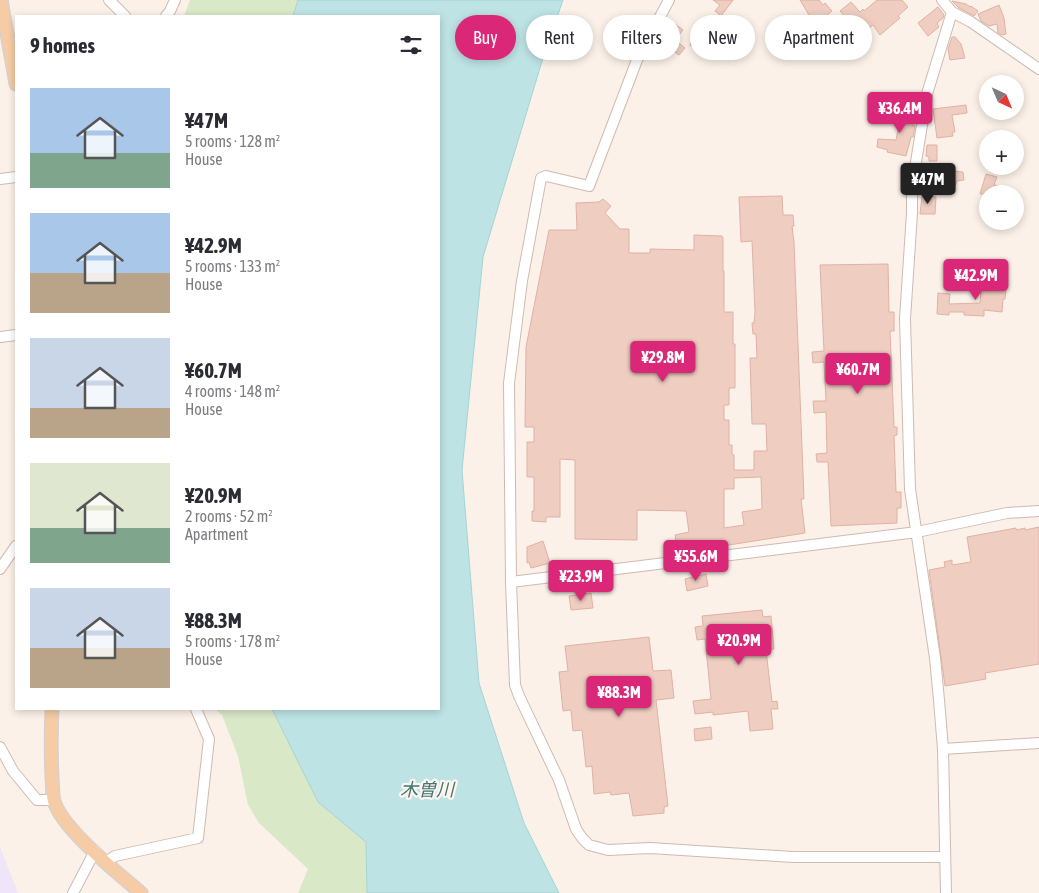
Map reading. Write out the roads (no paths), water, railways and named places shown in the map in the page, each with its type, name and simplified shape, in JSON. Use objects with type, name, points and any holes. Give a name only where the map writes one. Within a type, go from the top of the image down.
[{"type":"main road","points":[[1,0],[15,78]]},
{"type":"main road","points":[[52,710],[51,763],[54,800],[59,813],[70,828],[141,893]]},
{"type":"street","points":[[109,0],[123,15]]},
{"type":"street","points":[[167,15],[175,0]]},
{"type":"street","points":[[669,0],[637,60],[589,186],[546,176],[541,178],[522,281],[509,383],[511,582],[515,685],[559,780],[576,829],[589,844],[608,850],[650,848],[793,857],[945,857]]},
{"type":"street","points":[[942,0],[952,12],[971,22],[1039,69]]},
{"type":"street","points":[[946,893],[943,749],[934,658],[910,489],[905,319],[912,187],[927,94],[952,12]]},
{"type":"street","points":[[0,179],[15,176]]},
{"type":"street","points":[[0,337],[15,335]]},
{"type":"street","points":[[511,582],[917,532],[1007,513],[1039,511]]},
{"type":"street","points":[[0,568],[15,547]]},
{"type":"street","points":[[106,862],[115,856],[198,838],[209,739],[196,710]]},
{"type":"street","points":[[943,749],[1039,742]]},
{"type":"street","points":[[0,746],[13,771],[37,800],[54,800]]},
{"type":"street","points":[[73,893],[95,852]]},
{"type":"water","name":"木曽川","points":[[298,0],[563,0],[558,15],[526,15],[526,60],[542,60],[483,257],[462,470],[479,683],[524,823],[559,893],[367,893],[366,842],[318,802],[272,710],[440,710],[440,15],[293,15]]}]
